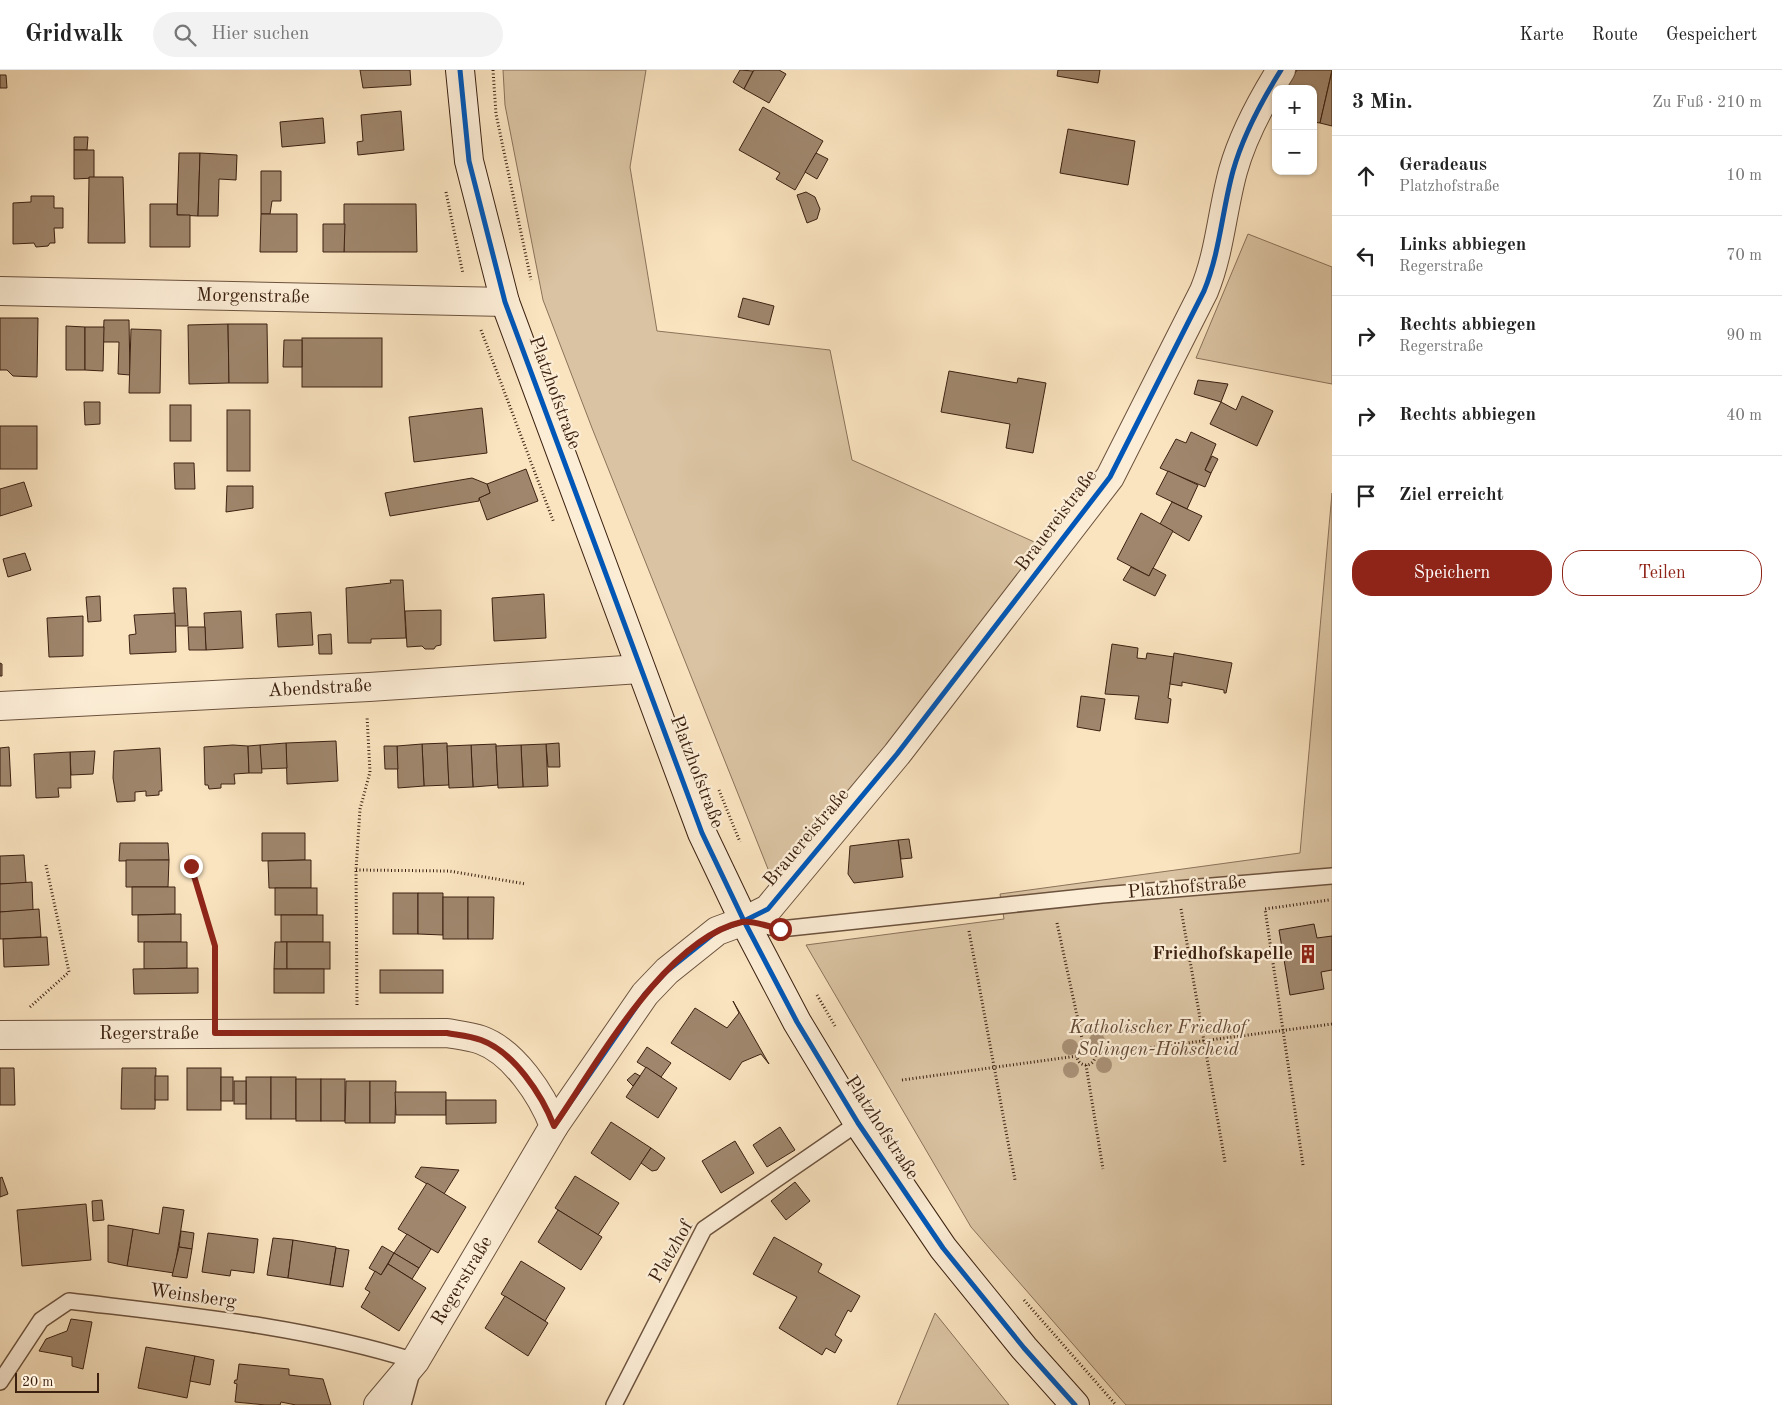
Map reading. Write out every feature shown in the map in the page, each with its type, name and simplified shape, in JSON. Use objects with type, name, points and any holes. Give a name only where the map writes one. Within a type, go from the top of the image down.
[{"type":"street","name":"Platzhofstraße","points":[[460,70],[469,161],[505,302],[702,833],[744,922],[797,1022],[858,1122],[943,1248],[1024,1348],[1075,1405]]},
{"type":"street","name":"Brauereistraße","points":[[744,922],[768,910],[891,762],[1110,477],[1204,291],[1215,265],[1233,172],[1244,139],[1281,70]]},
{"type":"street","name":"Morgenstraße","points":[[0,291],[505,302]]},
{"type":"street","name":"Abendstraße","points":[[0,706],[365,687],[640,669]]},
{"type":"street","name":"Regerstraße","points":[[378,1405],[415,1361],[554,1126],[645,994],[685,954],[717,931],[744,922]]},
{"type":"street","name":"Regerstraße","points":[[6,1034],[447,1033],[482,1040],[512,1060],[545,1102],[554,1126]]},
{"type":"lane","name":"Platzhofstraße","points":[[744,922],[780,929],[1102,895],[1332,876]]},
{"type":"lane","name":"Platzhof","points":[[614,1405],[704,1229],[858,1122]]},
{"type":"lane","name":"Weinsberg","points":[[0,1382],[42,1320],[69,1301],[222,1320],[368,1346],[415,1361]]},
{"type":"lane","points":[[403,1405],[415,1361]]},
{"type":"path","points":[[493,70],[496,114],[532,285]]},
{"type":"path","points":[[358,1033],[356,870],[360,809],[370,772],[365,687]]},
{"type":"path","points":[[715,781],[741,845]]},
{"type":"path","points":[[6,1034],[16,1019],[69,972],[46,865]]},
{"type":"path","points":[[191,866],[215,946],[215,1033]]},
{"type":"path","points":[[356,870],[449,871],[526,884]]},
{"type":"path","points":[[1303,1165],[1265,909],[1332,900]]},
{"type":"path","points":[[1181,909],[1225,1162]]},
{"type":"path","points":[[902,1080],[1078,1056],[1084,1048],[1057,923]]},
{"type":"path","points":[[969,931],[1015,1180]]},
{"type":"path","points":[[814,990],[839,1033]]},
{"type":"path","points":[[1095,1055],[1332,1024]]},
{"type":"path","points":[[1084,1048],[1090,1048],[1095,1055]]},
{"type":"path","points":[[1078,1056],[1081,1064],[1086,1065],[1093,1062],[1095,1055]]},
{"type":"path","points":[[1086,1065],[1103,1168]]},
{"type":"path","points":[[1023,1299],[1116,1405]]},
{"type":"green space","points":[[503,70],[646,70],[630,167],[657,331],[830,350],[852,460],[1041,545],[785,877],[774,884],[592,428],[543,300],[505,105]]},
{"type":"green space","points":[[1248,234],[1332,267],[1332,384],[1196,358]]},
{"type":"green space","name":"Katholischer Friedhof Solingen-Höhscheid","points":[[1332,493],[1332,1405],[1126,1405],[971,1227],[806,945],[1004,919],[1000,894],[1300,853]]},
{"type":"green space","points":[[935,1313],[1009,1405],[897,1405]]},
{"type":"building","points":[[360,70],[410,70],[411,85],[363,88]]},
{"type":"building","points":[[740,70],[753,71],[744,89],[733,82]]},
{"type":"building","points":[[754,70],[779,70],[786,74],[769,103],[744,89]]},
{"type":"building","points":[[1058,70],[1100,70],[1098,83],[1057,76]]},
{"type":"building","points":[[1297,70],[1332,70],[1320,123],[1317,123],[1317,85],[1288,85]]},
{"type":"building","points":[[1332,71],[1332,126],[1320,123]]},
{"type":"building","points":[[0,75],[6,75],[7,88],[0,88]]},
{"type":"building","points":[[763,107],[823,141],[795,190],[776,179],[780,173],[739,150]]},
{"type":"building","points":[[401,111],[404,150],[358,155],[357,142],[363,141],[361,115]]},
{"type":"building","points":[[323,118],[325,143],[282,147],[280,122]]},
{"type":"building","points":[[1068,129],[1135,141],[1128,185],[1060,173]]},
{"type":"building","points":[[74,137],[88,137],[87,150],[74,150]]},
{"type":"building","points":[[74,150],[94,150],[94,178],[74,179]]},
{"type":"building","points":[[179,153],[200,153],[198,216],[177,215]]},
{"type":"building","points":[[200,153],[237,155],[236,180],[219,179],[218,216],[198,216]]},
{"type":"building","points":[[816,153],[828,159],[817,179],[805,172]]},
{"type":"building","points":[[261,171],[281,171],[281,201],[272,201],[270,214],[261,214]]},
{"type":"building","points":[[89,177],[123,177],[125,243],[88,243]]},
{"type":"building","points":[[806,192],[815,197],[820,209],[817,219],[807,223],[797,195]]},
{"type":"building","points":[[31,196],[54,196],[54,208],[63,208],[63,228],[54,228],[55,243],[50,243],[48,246],[36,247],[34,243],[13,244],[13,203],[31,202]]},
{"type":"building","points":[[150,204],[177,204],[177,215],[190,215],[190,247],[150,247]]},
{"type":"building","points":[[344,204],[416,204],[417,252],[344,252]]},
{"type":"building","points":[[261,214],[297,214],[297,252],[260,252]]},
{"type":"building","points":[[323,224],[345,224],[344,252],[323,252]]},
{"type":"building","points":[[743,298],[774,306],[769,325],[738,317]]},
{"type":"building","points":[[0,318],[38,318],[37,377],[13,376],[7,370],[0,370]]},
{"type":"building","points":[[104,320],[129,320],[130,375],[118,374],[119,342],[103,342]]},
{"type":"building","points":[[228,324],[229,383],[189,384],[188,325]]},
{"type":"building","points":[[228,324],[267,324],[268,383],[229,383]]},
{"type":"building","points":[[66,326],[85,327],[85,370],[66,370]]},
{"type":"building","points":[[85,327],[104,327],[103,371],[85,370]]},
{"type":"building","points":[[131,329],[161,330],[160,393],[129,393]]},
{"type":"building","points":[[302,338],[382,338],[382,387],[302,387]]},
{"type":"building","points":[[284,340],[302,340],[302,367],[283,367]]},
{"type":"building","points":[[949,371],[1017,383],[1018,378],[1046,383],[1033,453],[1006,448],[1010,424],[941,412]]},
{"type":"building","points":[[1198,380],[1228,384],[1221,402],[1194,394]]},
{"type":"building","points":[[1242,396],[1273,411],[1257,446],[1210,424],[1221,402],[1236,410]]},
{"type":"building","points":[[84,402],[100,402],[100,424],[85,425]]},
{"type":"building","points":[[170,405],[191,405],[191,441],[170,441]]},
{"type":"building","points":[[482,408],[487,453],[414,462],[409,417]]},
{"type":"building","points":[[227,410],[250,410],[250,471],[227,471]]},
{"type":"building","points":[[0,426],[37,426],[37,469],[0,469]]},
{"type":"building","points":[[1191,432],[1216,444],[1205,470],[1211,473],[1205,487],[1160,468],[1176,439],[1186,443]]},
{"type":"building","points":[[1212,456],[1218,459],[1211,473],[1205,470]]},
{"type":"building","points":[[174,463],[194,463],[195,489],[175,489]]},
{"type":"building","points":[[526,469],[538,501],[487,520],[479,498],[490,493],[487,484]]},
{"type":"building","points":[[1168,471],[1198,485],[1187,509],[1156,494]]},
{"type":"building","points":[[472,478],[487,484],[490,493],[479,498],[479,501],[390,516],[385,493]]},
{"type":"building","points":[[24,482],[32,506],[0,516],[0,489]]},
{"type":"building","points":[[227,486],[253,486],[253,508],[226,512]]},
{"type":"building","points":[[1172,502],[1202,516],[1189,541],[1160,524]]},
{"type":"building","points":[[1141,513],[1173,531],[1149,576],[1117,559]]},
{"type":"building","points":[[25,553],[31,570],[8,577],[3,559]]},
{"type":"building","points":[[1131,567],[1149,576],[1153,568],[1166,575],[1155,596],[1123,580]]},
{"type":"building","points":[[390,580],[403,580],[406,638],[371,639],[371,643],[348,643],[346,588],[391,583]]},
{"type":"building","points":[[173,588],[186,588],[188,626],[175,626]]},
{"type":"building","points":[[544,594],[546,638],[494,641],[492,598]]},
{"type":"building","points":[[100,596],[101,621],[88,622],[86,597]]},
{"type":"building","points":[[441,610],[441,645],[436,646],[434,649],[425,649],[422,646],[407,647],[405,611]]},
{"type":"building","points":[[241,611],[243,648],[206,650],[204,613]]},
{"type":"building","points":[[311,612],[313,645],[278,647],[276,614]]},
{"type":"building","points":[[175,613],[176,652],[130,654],[129,635],[136,634],[134,615]]},
{"type":"building","points":[[83,616],[83,656],[49,657],[47,618]]},
{"type":"building","points":[[188,627],[205,627],[206,650],[189,650]]},
{"type":"building","points":[[331,634],[332,654],[319,654],[318,635]]},
{"type":"building","points":[[1112,644],[1138,648],[1137,658],[1146,659],[1147,653],[1174,657],[1168,698],[1171,699],[1168,723],[1135,719],[1139,696],[1105,694]]},
{"type":"building","points":[[1174,653],[1232,663],[1226,693],[1224,693],[1224,690],[1182,682],[1182,686],[1170,684]]},
{"type":"building","points":[[0,663],[2,664],[2,676],[0,676]]},
{"type":"building","points":[[1081,696],[1105,699],[1100,731],[1077,727]]},
{"type":"building","points":[[336,741],[338,781],[287,784],[286,743]]},
{"type":"building","points":[[286,743],[287,768],[261,769],[260,745]]},
{"type":"building","points":[[447,743],[449,785],[424,786],[422,744]]},
{"type":"building","points":[[559,743],[560,767],[548,767],[546,744]]},
{"type":"building","points":[[422,744],[424,786],[398,788],[397,746]]},
{"type":"building","points":[[496,744],[498,785],[473,787],[471,745]]},
{"type":"building","points":[[546,744],[548,786],[523,787],[521,745]]},
{"type":"building","points":[[260,745],[262,773],[249,773],[248,746]]},
{"type":"building","points":[[471,745],[473,787],[449,788],[447,746]]},
{"type":"building","points":[[521,745],[523,787],[498,788],[496,746]]},
{"type":"building","points":[[248,746],[249,773],[234,774],[235,784],[221,784],[221,788],[209,789],[208,785],[205,785],[204,747]]},
{"type":"building","points":[[384,746],[397,746],[398,769],[385,769]]},
{"type":"building","points":[[9,747],[11,786],[0,786],[0,748]]},
{"type":"building","points":[[160,748],[162,791],[159,791],[159,795],[146,796],[146,791],[135,792],[135,801],[117,802],[113,778],[114,751]]},
{"type":"building","points":[[95,751],[93,774],[71,775],[70,752]]},
{"type":"building","points":[[70,752],[71,788],[58,788],[59,797],[36,798],[34,754]]},
{"type":"building","points":[[262,833],[305,833],[305,860],[262,861]]},
{"type":"building","points":[[909,839],[912,858],[901,859],[898,840]]},
{"type":"building","points":[[898,840],[903,877],[854,883],[848,874],[850,846]]},
{"type":"building","points":[[120,843],[168,843],[169,860],[119,861]]},
{"type":"building","points":[[24,855],[26,883],[0,884],[0,856]]},
{"type":"building","points":[[126,860],[169,860],[168,887],[126,887]]},
{"type":"building","points":[[311,860],[311,888],[269,888],[268,861]]},
{"type":"building","points":[[32,882],[33,910],[0,912],[0,884]]},
{"type":"building","points":[[132,887],[175,887],[175,914],[132,915]]},
{"type":"building","points":[[275,888],[317,888],[317,915],[275,915]]},
{"type":"building","points":[[393,893],[418,893],[418,934],[393,934]]},
{"type":"building","points":[[418,893],[443,893],[443,935],[418,934]]},
{"type":"building","points":[[443,897],[468,897],[468,939],[443,939]]},
{"type":"building","points":[[468,897],[494,897],[493,939],[468,939]]},
{"type":"building","points":[[39,909],[41,937],[0,939],[0,912]]},
{"type":"building","points":[[181,914],[181,942],[138,942],[138,915]]},
{"type":"building","points":[[281,915],[323,915],[323,942],[281,942]]},
{"type":"building","name":"Friedhofskapelle","points":[[1314,924],[1317,938],[1332,936],[1332,970],[1321,972],[1324,989],[1290,995],[1279,930]]},
{"type":"building","points":[[47,937],[49,965],[4,967],[3,939]]},
{"type":"building","points":[[144,942],[187,942],[187,968],[144,969]]},
{"type":"building","points":[[275,942],[287,942],[287,969],[274,969]]},
{"type":"building","points":[[287,942],[330,942],[330,969],[287,969]]},
{"type":"building","points":[[198,968],[198,993],[134,994],[133,969]]},
{"type":"building","points":[[274,969],[324,969],[324,993],[274,993]]},
{"type":"building","points":[[380,970],[443,970],[443,993],[380,993]]},
{"type":"building","points":[[733,1001],[769,1064],[761,1054],[742,1062],[730,1080],[671,1043],[695,1008],[727,1028],[739,1013]]},
{"type":"building","points":[[647,1047],[671,1063],[661,1077],[637,1062]]},
{"type":"building","points":[[646,1067],[677,1088],[658,1118],[626,1097]]},
{"type":"building","points":[[0,1068],[14,1068],[15,1105],[0,1105]]},
{"type":"building","points":[[122,1068],[156,1068],[155,1109],[121,1109]]},
{"type":"building","points":[[187,1068],[221,1068],[221,1110],[187,1110]]},
{"type":"building","points":[[635,1073],[640,1076],[633,1086],[627,1080]]},
{"type":"building","points":[[155,1076],[168,1076],[168,1100],[155,1100]]},
{"type":"building","points":[[221,1077],[233,1077],[233,1101],[221,1101]]},
{"type":"building","points":[[246,1077],[271,1077],[271,1119],[246,1119]]},
{"type":"building","points":[[271,1077],[296,1077],[296,1119],[271,1119]]},
{"type":"building","points":[[296,1079],[321,1079],[321,1121],[296,1121]]},
{"type":"building","points":[[321,1079],[345,1079],[345,1121],[321,1121]]},
{"type":"building","points":[[234,1081],[246,1081],[246,1104],[234,1104]]},
{"type":"building","points":[[346,1081],[370,1081],[370,1123],[345,1123]]},
{"type":"building","points":[[370,1081],[396,1081],[395,1123],[370,1123]]},
{"type":"building","points":[[395,1092],[446,1092],[446,1115],[396,1115]]},
{"type":"building","points":[[446,1100],[496,1100],[496,1123],[446,1124]]},
{"type":"building","points":[[611,1122],[651,1148],[630,1180],[591,1153]]},
{"type":"building","points":[[780,1127],[795,1150],[767,1167],[753,1145]]},
{"type":"building","points":[[735,1141],[754,1173],[721,1193],[702,1161]]},
{"type":"building","points":[[651,1148],[665,1158],[657,1170],[652,1171],[641,1163]]},
{"type":"building","points":[[421,1167],[459,1170],[444,1194],[415,1177]]},
{"type":"building","points":[[575,1176],[619,1203],[598,1235],[555,1208]]},
{"type":"building","points":[[2,1177],[8,1194],[0,1197],[0,1178]]},
{"type":"building","points":[[795,1182],[810,1201],[786,1220],[771,1201]]},
{"type":"building","points":[[427,1183],[466,1207],[438,1253],[398,1229]]},
{"type":"building","points":[[102,1200],[104,1220],[93,1221],[92,1201]]},
{"type":"building","points":[[86,1204],[91,1260],[22,1266],[17,1210]]},
{"type":"building","points":[[163,1207],[184,1210],[174,1273],[127,1266],[133,1229],[159,1234]]},
{"type":"building","points":[[558,1210],[602,1237],[581,1270],[538,1242]]},
{"type":"building","points":[[108,1225],[133,1229],[127,1266],[108,1262]]},
{"type":"building","points":[[181,1231],[194,1233],[192,1249],[179,1247]]},
{"type":"building","points":[[208,1233],[258,1239],[254,1273],[231,1270],[230,1276],[202,1272]]},
{"type":"building","points":[[407,1234],[431,1249],[419,1268],[394,1253]]},
{"type":"building","points":[[774,1237],[822,1264],[818,1272],[860,1296],[851,1312],[848,1310],[835,1335],[842,1340],[835,1353],[826,1348],[822,1355],[779,1328],[797,1297],[753,1274]]},
{"type":"building","points":[[273,1238],[293,1240],[288,1278],[267,1275]]},
{"type":"building","points":[[293,1240],[336,1247],[330,1285],[288,1278]]},
{"type":"building","points":[[382,1246],[394,1253],[381,1275],[369,1268]]},
{"type":"building","points":[[179,1247],[192,1249],[187,1278],[172,1276]]},
{"type":"building","points":[[336,1248],[349,1250],[343,1287],[330,1285]]},
{"type":"building","points":[[394,1253],[419,1268],[412,1279],[388,1264]]},
{"type":"building","points":[[521,1261],[565,1288],[545,1321],[501,1294]]},
{"type":"building","points":[[388,1264],[426,1288],[399,1331],[361,1307],[370,1292],[365,1289],[375,1271],[381,1275]]},
{"type":"building","points":[[505,1296],[548,1323],[528,1356],[485,1328]]},
{"type":"building","points":[[71,1319],[92,1322],[83,1369],[72,1366],[72,1357],[39,1351],[46,1339],[67,1331]]},
{"type":"building","points":[[146,1347],[195,1356],[187,1398],[138,1388]]},
{"type":"building","points":[[195,1356],[214,1360],[210,1385],[190,1381]]},
{"type":"building","points":[[239,1364],[289,1369],[289,1375],[323,1379],[331,1405],[296,1405],[281,1402],[280,1405],[266,1405],[235,1402],[237,1384],[234,1383],[237,1380]]},
{"type":"cycle path","points":[[460,70],[469,161],[505,302],[702,833],[744,921],[797,1022],[858,1123],[943,1248],[1024,1348],[1075,1405]]},
{"type":"cycle path","points":[[554,1126],[645,994],[667,971],[717,931],[744,921],[768,909],[897,754],[1110,477],[1204,291],[1214,261],[1229,186],[1237,158],[1253,119],[1281,70]]},
{"type":"place","name":"Friedhofskapelle","points":[[1308,954]]},
{"type":"route","points":[[191,866],[215,946],[215,1033],[447,1033],[482,1040],[512,1060],[545,1102],[554,1126],[645,994],[685,954],[717,931],[744,922],[780,929]]}]
